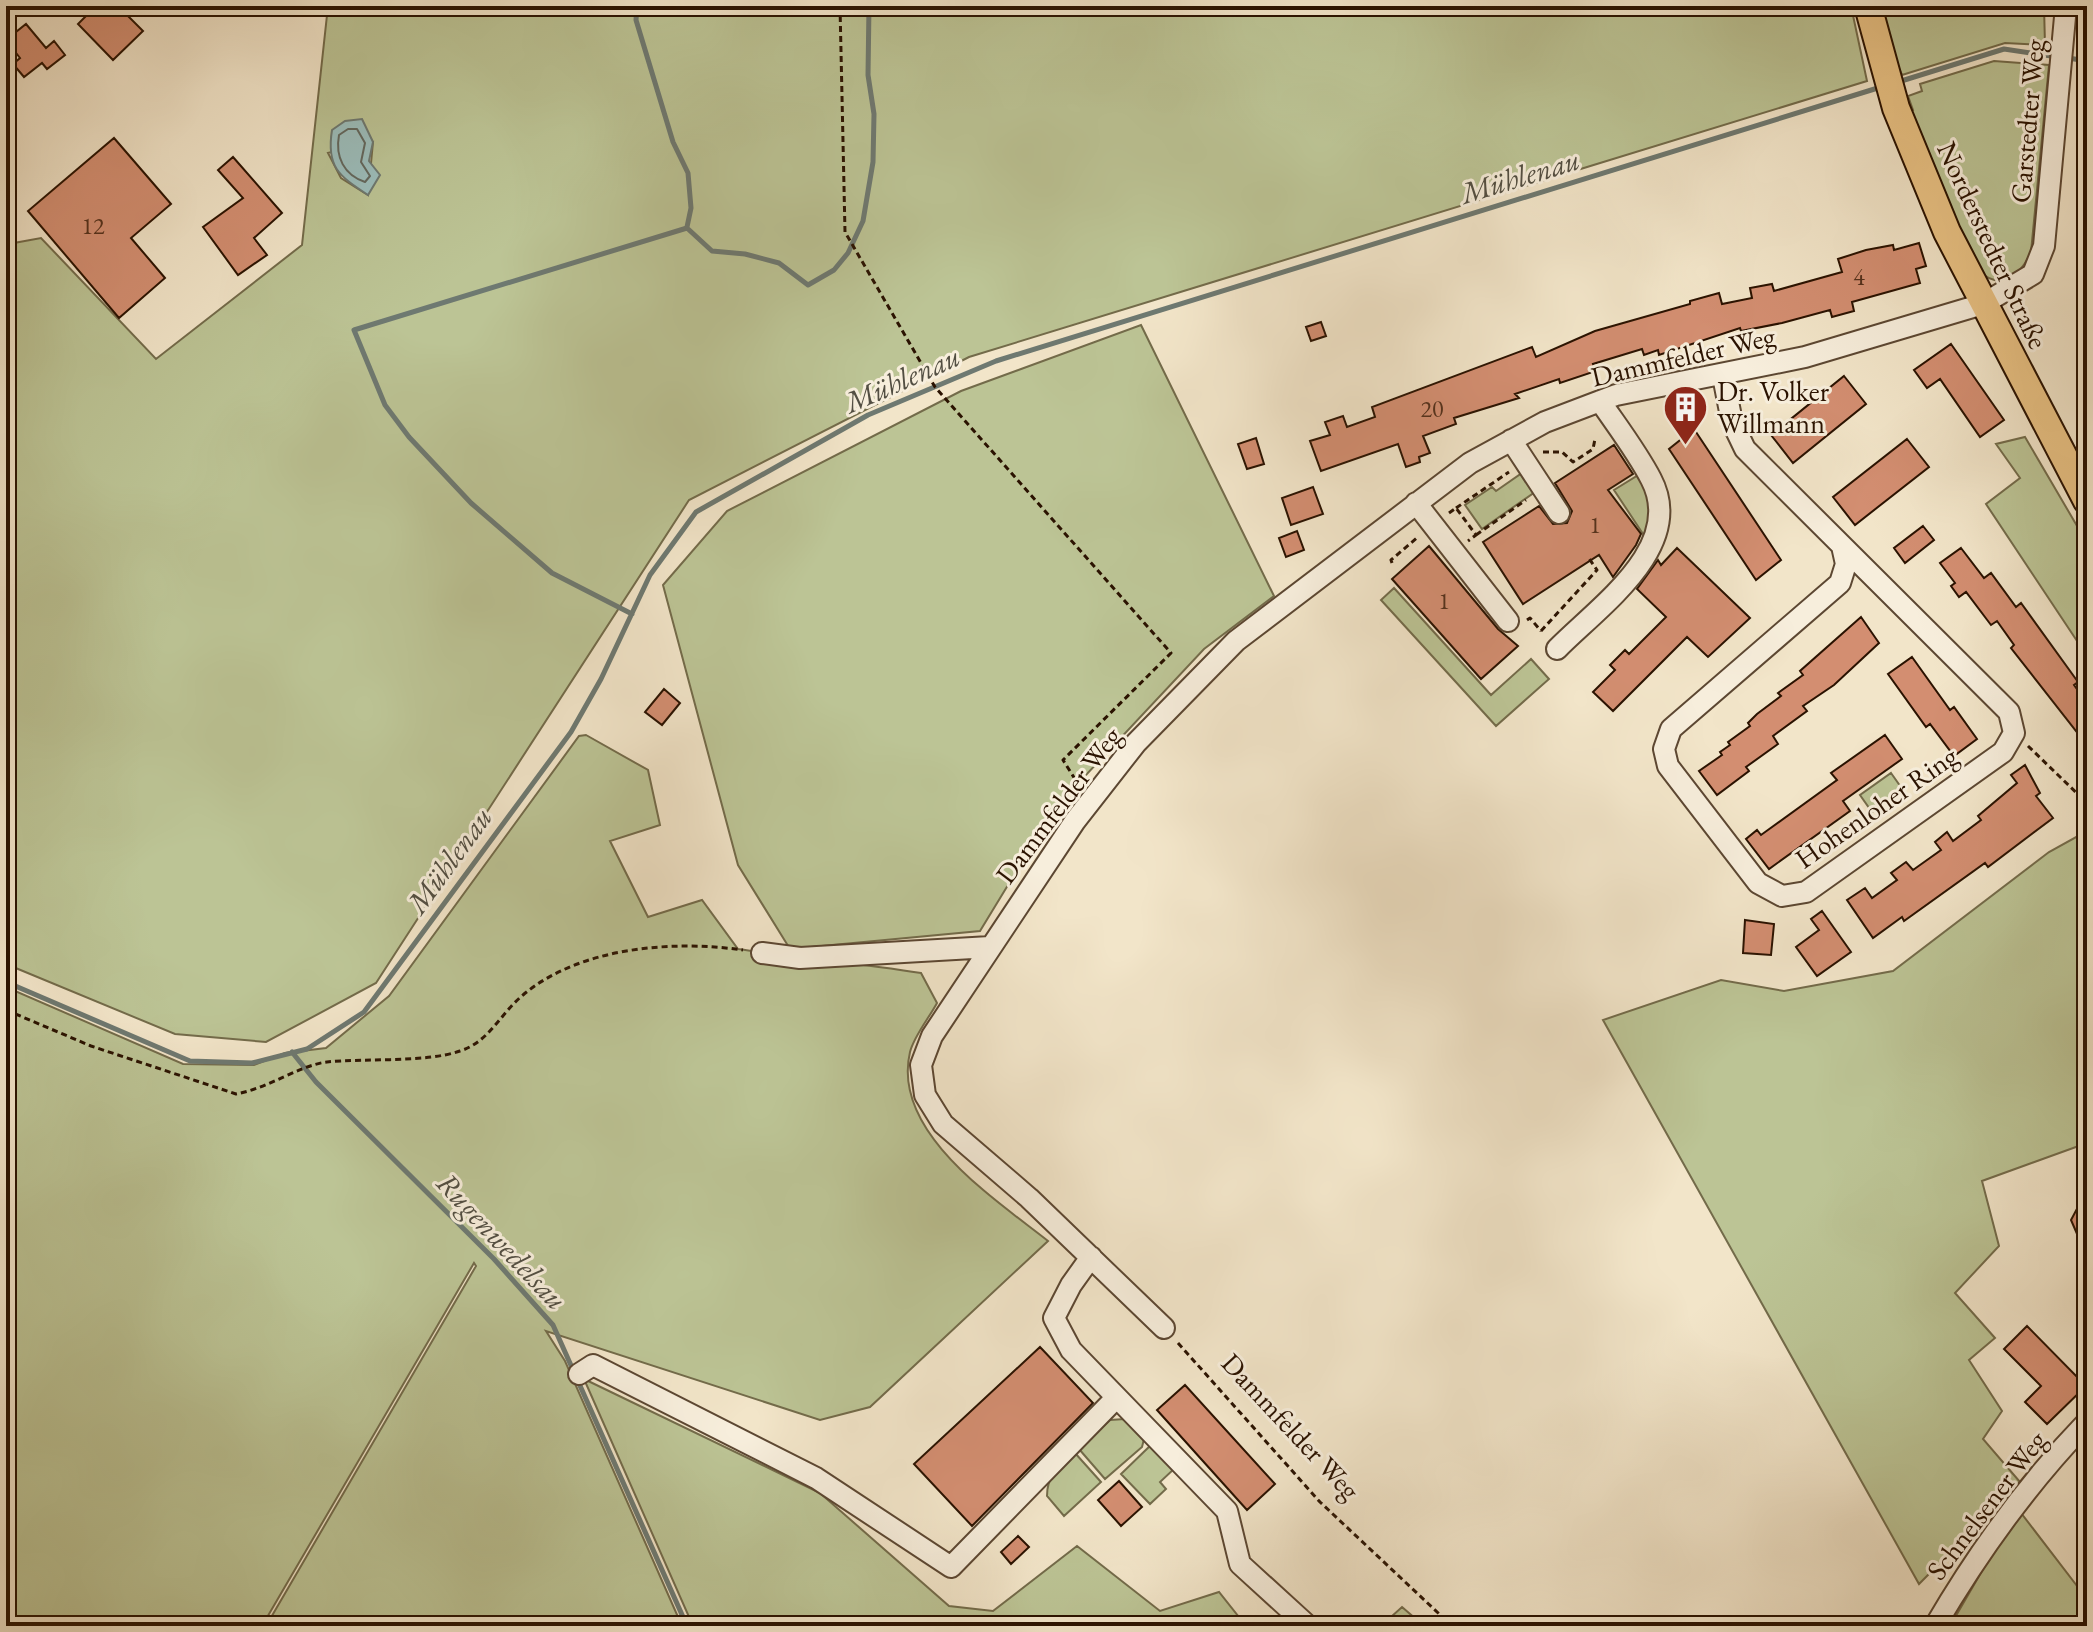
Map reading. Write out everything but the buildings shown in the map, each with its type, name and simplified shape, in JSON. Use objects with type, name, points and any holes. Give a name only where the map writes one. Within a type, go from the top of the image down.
[{"type":"main road","name":"Norderstedter Straße","points":[[1868,6],[1896,108],[1947,232],[2087,501]]},
{"type":"street","name":"Garstedter Weg","points":[[1983,304],[2033,284],[2044,246],[2066,6]]},
{"type":"street","name":"Dammfelder Weg","points":[[1164,1328],[1091,1257],[943,1124],[925,1095],[921,1065],[932,1036],[990,947],[1090,802],[1136,743],[1236,641],[1470,463],[1545,422],[1600,401],[1805,357],[1983,304]]},
{"type":"street","points":[[1723,376],[1732,422],[1745,449],[2009,712],[2014,733]]},
{"type":"street","points":[[1557,649],[1645,561],[1661,512],[1653,481],[1600,401]]},
{"type":"street","points":[[1511,440],[1559,513]]},
{"type":"street","points":[[1416,503],[1508,621]]},
{"type":"street","name":"Hohenloher Ring","points":[[1842,546],[1846,564],[1840,583],[1671,729],[1664,749],[1668,766],[1758,883],[1782,896],[1806,892],[2003,752],[2014,733]]},
{"type":"street","points":[[762,953],[800,958],[990,947]]},
{"type":"street","points":[[1091,1257],[1071,1285],[1054,1318],[1071,1350],[1227,1511],[1240,1564],[1308,1626]]},
{"type":"street","points":[[579,1374],[593,1365],[816,1478],[951,1567],[1116,1398]]},
{"type":"street","name":"Schnelsener Weg","points":[[1935,1626],[1976,1556],[2039,1472],[2087,1422]]},
{"type":"path","points":[[840,6],[845,232],[935,387],[1171,653],[1063,760],[1090,802]]},
{"type":"path","points":[[1392,563],[1391,560],[1456,508],[1525,462],[1551,449],[1562,452],[1573,462],[1593,449],[1595,439]]},
{"type":"path","points":[[1468,541],[1543,489]]},
{"type":"path","points":[[1456,508],[1476,535]]},
{"type":"path","points":[[1541,631],[1597,570],[1588,557]]},
{"type":"path","points":[[1508,621],[1516,628],[1530,618],[1557,649]]},
{"type":"path","points":[[2014,733],[2087,803]]},
{"type":"path","points":[[6,1010],[91,1046],[236,1094],[260,1090],[316,1065],[459,1052],[483,1040],[523,995],[606,954],[651,946],[762,953]]},
{"type":"path","name":"Dammfelder Weg","points":[[1164,1328],[1320,1502],[1452,1626]]},
{"type":"green space","points":[[328,6],[1851,6],[1867,81],[969,357],[689,500],[376,983],[266,1042],[175,1034],[6,964],[6,250],[14,243],[41,238],[156,359],[302,245]],"holes":[[[373,142],[368,195],[341,178],[328,153]]]},
{"type":"green space","points":[[1880,6],[2044,6],[2045,45],[2005,43],[1902,75],[1887,42]]},
{"type":"green space","points":[[1994,61],[2049,65],[2031,252],[2015,275],[2001,281],[1993,280],[1976,269],[1910,112],[1913,110],[1908,96],[1922,91],[1920,84]]},
{"type":"green space","points":[[1141,325],[1274,596],[1204,649],[1055,808],[980,931],[790,949],[738,865],[663,585],[727,511],[961,391]]},
{"type":"green space","points":[[2025,437],[2087,543],[2087,656],[1986,504],[2020,478],[1996,444]]},
{"type":"green space","points":[[1522,473],[1535,492],[1482,529],[1465,505],[1492,487],[1496,491]]},
{"type":"green space","points":[[1640,474],[1652,503],[1649,543],[1614,490]]},
{"type":"green space","points":[[1394,588],[1491,695],[1531,659],[1549,679],[1496,726],[1381,600]]},
{"type":"green space","points":[[586,735],[648,770],[660,825],[610,841],[648,917],[702,900],[738,949],[921,973],[937,1003],[910,1052],[908,1081],[916,1109],[931,1136],[952,1161],[1001,1205],[1048,1241],[870,1407],[820,1420],[546,1331],[565,1361],[682,1626],[266,1626],[476,1266],[474,1263],[262,1626],[6,1626],[6,987],[183,1064],[254,1065],[285,1053],[326,1048],[389,996],[579,736]]},
{"type":"green space","points":[[1891,773],[1903,790],[1872,812],[1860,795]]},
{"type":"green space","points":[[2087,831],[2087,1143],[1982,1181],[1999,1246],[1955,1293],[1995,1338],[1969,1360],[2002,1411],[1983,1439],[2020,1482],[1919,1584],[1603,1020],[1721,980],[1784,991],[1893,971],[2049,852]]},
{"type":"green space","points":[[584,1379],[820,1493],[949,1606],[993,1611],[1077,1546],[1160,1611],[1219,1592],[1246,1626],[693,1626]]},
{"type":"green space","points":[[1125,1419],[1144,1439],[1142,1447],[1105,1479],[1079,1449],[1110,1420]]},
{"type":"green space","points":[[1152,1444],[1175,1468],[1160,1482],[1166,1489],[1150,1504],[1121,1474]]},
{"type":"green space","points":[[1075,1453],[1101,1482],[1064,1516],[1047,1496],[1049,1482]]},
{"type":"green space","points":[[2018,1509],[2087,1599],[2087,1626],[1950,1626]]},
{"type":"green space","points":[[1402,1607],[1424,1626],[1381,1626]]},
{"type":"water","points":[[362,119],[373,142],[369,161],[380,175],[368,195],[342,176],[331,153],[332,130],[345,121]]},
{"type":"waterway","points":[[637,6],[636,20],[673,142],[688,173],[691,208],[687,227]]},
{"type":"waterway","points":[[632,614],[552,573],[471,503],[409,437],[385,405],[354,330],[687,228],[712,251],[745,254],[779,263],[808,285],[834,270],[848,253],[863,221],[873,162],[874,114],[868,75],[869,6]]},
{"type":"waterway","name":"Mühlenau","points":[[1898,82],[2004,49],[2058,57]]},
{"type":"waterway","name":"Mühlenau","points":[[2068,58],[2087,61]]},
{"type":"waterway","name":"Mühlenau","points":[[6,982],[190,1061],[252,1063],[307,1049],[364,1012],[571,732],[601,679],[650,575],[696,512],[868,415],[996,361],[1881,87]]},
{"type":"waterway","name":"Rugenwedelsau","points":[[292,1052],[316,1082],[494,1259],[553,1325],[687,1626]]},
{"type":"place","name":"Dr. Volker Willmann","points":[[1686,446]]}]
